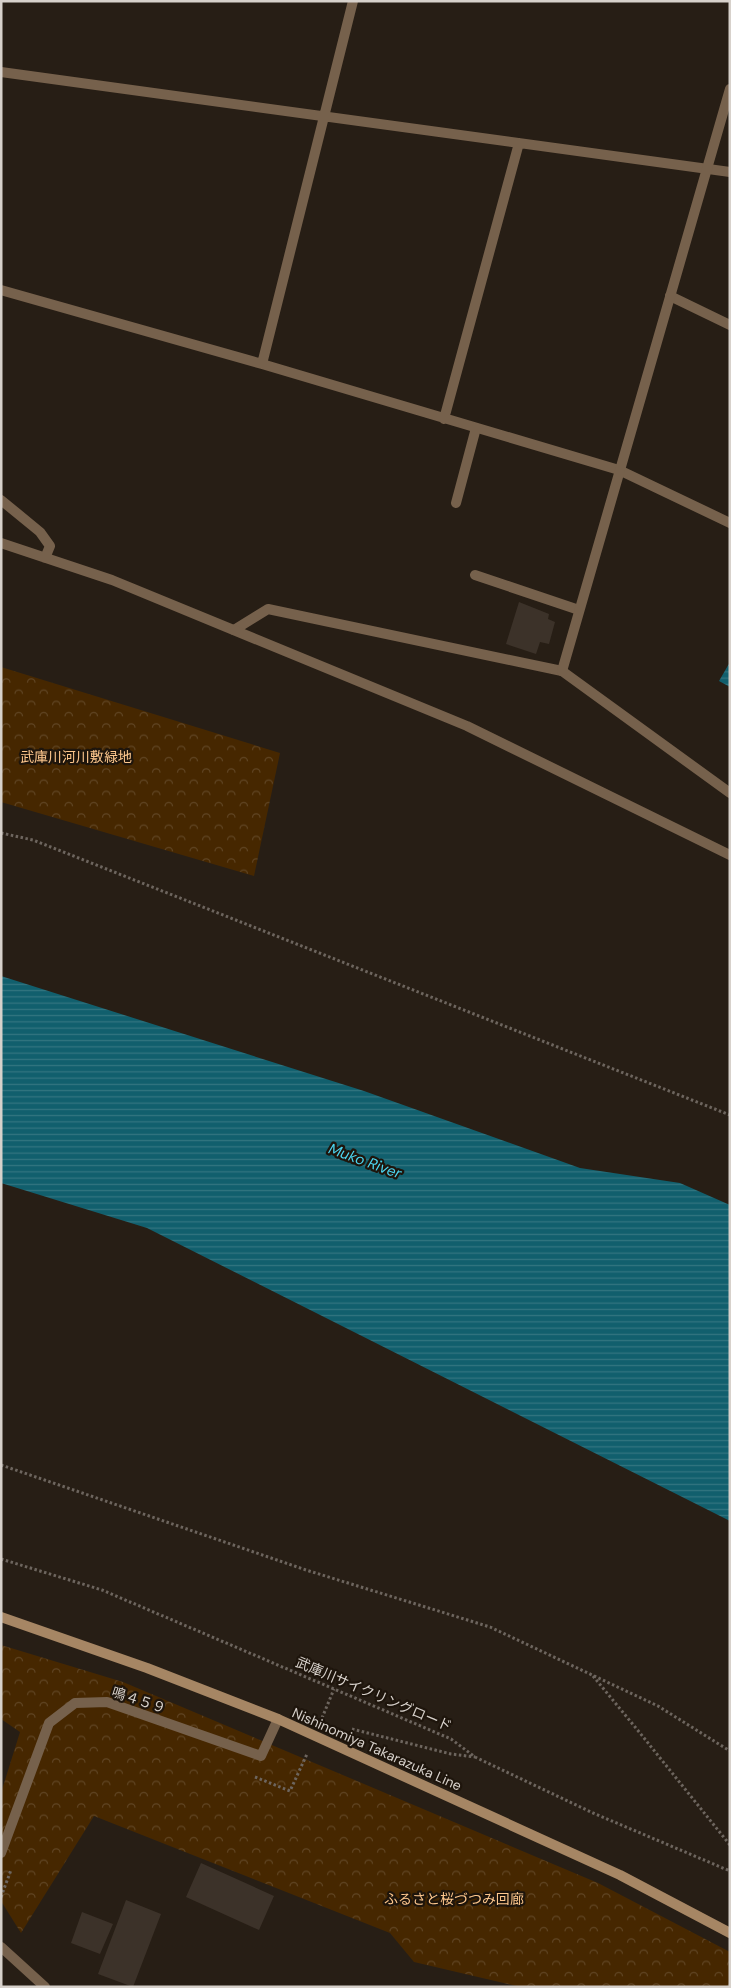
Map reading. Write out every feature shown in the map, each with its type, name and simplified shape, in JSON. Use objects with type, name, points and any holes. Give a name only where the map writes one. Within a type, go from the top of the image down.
[{"type":"main road","name":"Nishinomiya Takarazuka Line","points":[[1,1617],[147,1668],[278,1720],[620,1875],[730,1933]]},
{"type":"street","points":[[262,364],[353,1]]},
{"type":"street","points":[[1,72],[730,172]]},
{"type":"street","points":[[562,671],[730,89]]},
{"type":"street","points":[[444,418],[519,143]]},
{"type":"street","points":[[1,290],[262,364],[619,470],[730,523]]},
{"type":"street","points":[[670,296],[730,325]]},
{"type":"street","points":[[456,503],[476,428]]},
{"type":"street","points":[[1,500],[40,532],[50,546],[45,558]]},
{"type":"street","points":[[1,543],[112,580],[467,726],[730,855]]},
{"type":"street","points":[[475,574],[579,610]]},
{"type":"street","points":[[234,630],[268,609],[562,671],[730,793]]},
{"type":"street","name":"鳴４５９","points":[[1,1853],[49,1723],[75,1703],[106,1702],[261,1756],[278,1720]]},
{"type":"street","points":[[1,1947],[45,1987]]},
{"type":"path","points":[[1,833],[33,840],[730,1115]]},
{"type":"path","points":[[1,1465],[306,1570],[490,1627],[658,1706],[730,1751]]},
{"type":"path","name":"武庫川サイクリングロード","points":[[1,1558],[102,1590],[334,1688],[451,1739],[476,1757],[593,1813],[730,1871]]},
{"type":"path","points":[[590,1674],[730,1845]]},
{"type":"path","points":[[330,1723],[320,1720],[334,1688]]},
{"type":"path","points":[[348,1728],[452,1754],[476,1757]]},
{"type":"path","points":[[254,1776],[290,1791],[314,1736]]},
{"type":"path","points":[[1,1897],[11,1869]]},
{"type":"green space","name":"武庫川河川敷緑地","points":[[1,667],[280,753],[254,876],[1,802]]},
{"type":"green space","name":"ふるさと桜づつみ回廊","points":[[1,1645],[123,1682],[598,1883],[730,1952],[730,1987],[521,1987],[414,1962],[390,1933],[94,1816],[21,1933],[1,1901],[1,1793],[20,1732],[1,1719]]},
{"type":"water","points":[[730,662],[730,687],[719,681]]},
{"type":"water","name":"Muko River","points":[[1,976],[364,1091],[580,1168],[680,1183],[730,1205],[730,1521],[147,1228],[1,1183]]},
{"type":"building","points":[[519,602],[549,614],[548,619],[555,622],[549,644],[540,642],[536,654],[506,644]]},
{"type":"building","points":[[201,1863],[274,1896],[259,1930],[186,1897]]},
{"type":"building","points":[[126,1900],[161,1914],[133,1987],[98,1974]]},
{"type":"building","points":[[82,1912],[113,1924],[100,1954],[71,1943]]}]
